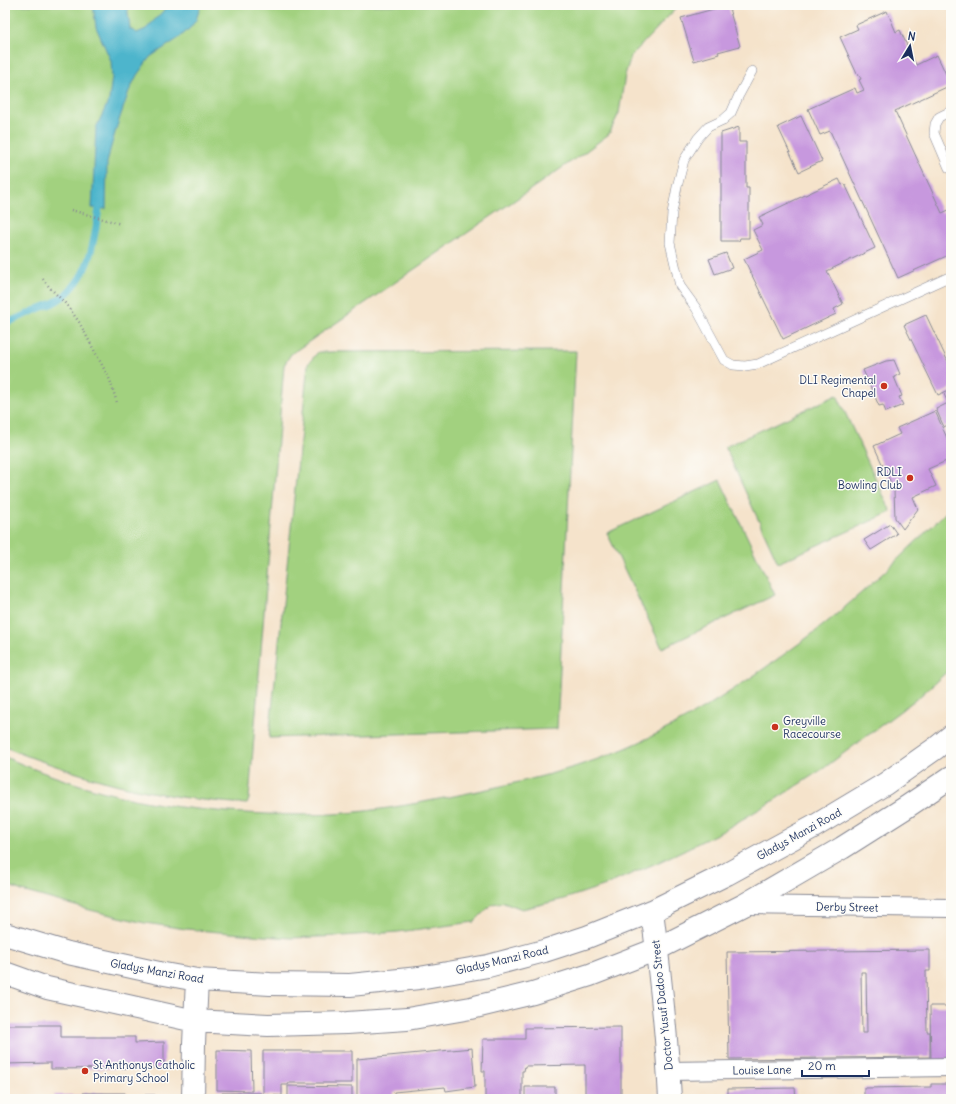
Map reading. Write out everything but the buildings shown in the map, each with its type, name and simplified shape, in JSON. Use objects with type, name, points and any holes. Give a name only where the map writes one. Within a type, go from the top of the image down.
[{"type":"main road","name":"Gladys Manzi Road","points":[[5,934],[68,953],[197,980],[270,984],[350,985],[419,978],[488,966],[544,951],[587,937],[652,911],[727,874],[815,826],[885,784],[951,736]]},
{"type":"main road","points":[[5,973],[47,988],[194,1021],[268,1025],[347,1023],[407,1019],[471,1008],[533,993],[590,975],[657,949],[744,906],[848,844],[951,778]]},
{"type":"main road","name":"Doctor Yusuf Dadoo Street","points":[[652,911],[661,974],[670,1099]]},
{"type":"main road","points":[[193,1099],[194,1021],[197,980]]},
{"type":"street","name":"Derby Street","points":[[744,906],[951,908]]},
{"type":"street","name":"Louise Lane","points":[[669,1071],[951,1067]]},
{"type":"lane","points":[[752,71],[731,113],[723,120],[708,128],[698,138],[684,160],[672,213],[670,243],[680,286],[696,308],[724,360],[733,365],[745,366],[758,364],[951,276]]},
{"type":"lane","points":[[951,111],[939,117],[935,124],[934,133],[949,168],[951,169]]},
{"type":"path","points":[[71,210],[121,224]]},
{"type":"path","points":[[43,279],[66,304],[79,322],[101,366],[110,380],[117,403]]},
{"type":"green space","points":[[5,5],[679,5],[631,56],[625,75],[619,113],[609,134],[291,354],[284,365],[249,799],[247,804],[183,797],[149,792],[123,786],[32,758],[5,747]]},
{"type":"green space","points":[[576,351],[557,729],[269,738],[308,364],[318,352]]},
{"type":"green space","points":[[837,395],[891,512],[778,563],[725,447]]},
{"type":"green space","points":[[720,480],[775,595],[662,648],[607,533]]},
{"type":"green space","name":"Greyville Racecourse","points":[[951,507],[951,668],[919,697],[824,768],[773,801],[721,832],[661,861],[606,885],[564,899],[522,909],[504,902],[492,904],[474,922],[398,932],[291,938],[186,929],[145,923],[90,910],[22,891],[5,884],[5,757],[62,779],[101,791],[140,800],[203,810],[307,815],[351,813],[388,808],[460,795],[543,776],[607,756],[628,747],[685,719],[732,690],[789,651],[834,617],[885,571]]},
{"type":"water","points":[[93,5],[127,5],[130,29],[137,33],[146,29],[169,5],[201,5],[196,20],[190,28],[179,38],[150,57],[137,75],[129,91],[117,126],[107,163],[106,209],[92,208],[96,128],[109,100],[112,77],[111,61],[96,27]]},
{"type":"waterway","points":[[5,323],[53,303],[65,295],[75,285],[88,262],[95,235],[99,208]]},
{"type":"place","name":"DLI Regimental Chapel","points":[[884,386]]},
{"type":"place","name":"RDLI Bowling Club","points":[[910,478]]},
{"type":"place","name":"Greyville Racecourse","points":[[775,727]]},
{"type":"place","name":"St Anthonys Catholic Primary School","points":[[85,1071]]}]
